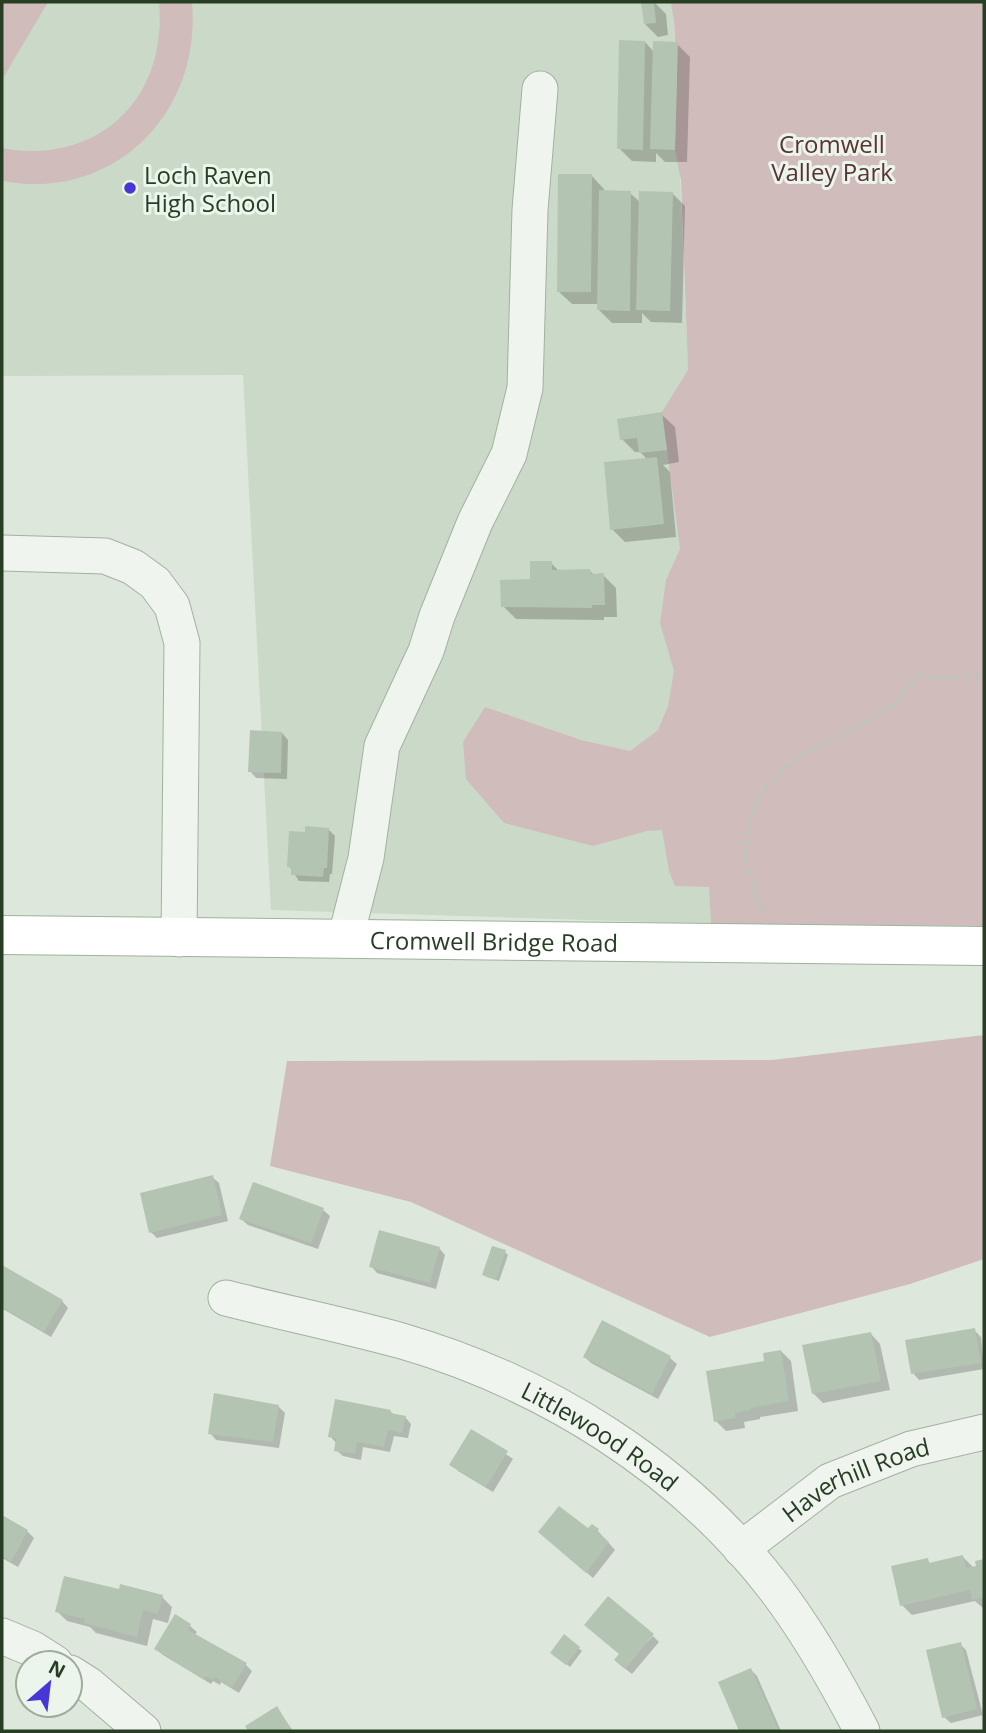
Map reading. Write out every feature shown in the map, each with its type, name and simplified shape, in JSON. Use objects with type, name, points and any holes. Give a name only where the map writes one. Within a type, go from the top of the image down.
[{"type":"main road","name":"Cromwell Bridge Road","points":[[2,935],[984,946]]},
{"type":"street","points":[[345,940],[366,858],[383,746],[410,689],[475,522],[509,454],[525,388],[530,210],[540,89]]},
{"type":"street","points":[[2,553],[105,556],[133,567],[155,583],[172,606],[182,643],[179,939]]},
{"type":"street","name":"Littlewood Road","points":[[226,1298],[402,1342],[458,1361],[541,1398],[626,1446],[678,1486],[741,1549],[773,1586],[806,1632],[862,1731]]},
{"type":"street","name":"Haverhill Road","points":[[741,1549],[830,1480],[911,1449],[984,1432]]},
{"type":"street","points":[[2,1636],[33,1649]]},
{"type":"street","points":[[84,1682],[142,1731]]},
{"type":"path","points":[[763,944],[762,912],[745,859],[749,821],[759,794],[800,754],[866,722],[894,704],[917,677],[984,677]]},
{"type":"shaded area","points":[[2,2],[673,2],[711,924],[271,910],[243,375],[2,376]]},
{"type":"green space","points":[[2,2],[48,2],[2,80]]},
{"type":"green space","points":[[159,2],[192,2],[191,42],[182,80],[166,113],[143,141],[114,163],[80,177],[43,184],[2,181],[2,148],[37,151],[68,146],[96,135],[120,118],[139,96],[152,68],[159,37]]},
{"type":"green space","name":"Cromwell Valley Park","points":[[671,2],[984,2],[984,926],[711,924],[709,887],[675,886],[669,871],[662,830],[647,831],[593,846],[504,823],[466,779],[463,742],[485,707],[581,740],[630,751],[658,730],[668,706],[674,671],[660,623],[666,580],[680,549],[662,412],[688,370],[681,181],[675,150],[677,81]]},
{"type":"green space","points":[[984,1035],[984,1259],[910,1284],[710,1337],[411,1202],[270,1166],[287,1061],[772,1060]]},
{"type":"building","points":[[641,2],[654,2],[656,23],[644,24]]},
{"type":"building","points":[[619,40],[645,41],[643,150],[617,149]]},
{"type":"building","points":[[653,41],[678,42],[675,150],[650,149]]},
{"type":"building","points":[[558,174],[592,174],[591,292],[557,292]]},
{"type":"building","points":[[599,190],[631,191],[630,311],[597,310]]},
{"type":"building","points":[[639,191],[673,192],[670,311],[636,310]]},
{"type":"building","points":[[662,412],[667,450],[639,453],[637,438],[620,440],[617,419]]},
{"type":"building","points":[[657,457],[664,524],[610,530],[604,462]]},
{"type":"building","points":[[530,561],[552,561],[552,570],[590,569],[591,574],[604,573],[605,605],[592,605],[592,608],[501,607],[500,580],[530,579]]},
{"type":"building","points":[[250,730],[282,732],[281,773],[248,772]]},
{"type":"building","points":[[305,826],[329,828],[327,868],[324,868],[323,877],[291,875],[291,867],[287,867],[289,831],[305,832]]},
{"type":"building","points":[[213,1175],[222,1215],[149,1233],[140,1193]]},
{"type":"building","points":[[253,1182],[324,1208],[311,1243],[239,1219]]},
{"type":"building","points":[[379,1230],[440,1247],[430,1283],[369,1267]]},
{"type":"building","points":[[492,1246],[506,1250],[496,1280],[482,1275]]},
{"type":"building","points":[[2,1265],[63,1300],[44,1332],[2,1307]]},
{"type":"building","points":[[602,1320],[671,1356],[652,1394],[583,1357]]},
{"type":"building","points":[[975,1328],[981,1363],[911,1374],[905,1340]]},
{"type":"building","points":[[871,1332],[881,1381],[812,1394],[802,1345]]},
{"type":"building","points":[[781,1350],[789,1401],[751,1408],[735,1413],[736,1418],[714,1422],[706,1371],[764,1361],[763,1353]]},
{"type":"building","points":[[214,1393],[279,1405],[273,1442],[208,1434]]},
{"type":"building","points":[[335,1399],[391,1410],[390,1413],[406,1416],[402,1433],[388,1430],[384,1447],[357,1442],[355,1454],[334,1451],[336,1438],[328,1437]]},
{"type":"building","points":[[471,1429],[508,1451],[486,1487],[449,1465]]},
{"type":"building","points":[[559,1506],[588,1528],[592,1524],[599,1529],[597,1532],[609,1542],[586,1573],[538,1532]]},
{"type":"building","points":[[2,1515],[28,1530],[11,1562],[2,1556]]},
{"type":"building","points":[[963,1555],[966,1568],[976,1566],[975,1561],[984,1559],[984,1597],[972,1600],[970,1590],[900,1606],[891,1566],[928,1558],[929,1563]]},
{"type":"building","points":[[64,1576],[119,1589],[120,1584],[163,1595],[158,1614],[143,1610],[137,1637],[55,1612]]},
{"type":"building","points":[[608,1596],[654,1634],[625,1669],[614,1660],[619,1654],[584,1625]]},
{"type":"building","points":[[175,1614],[191,1624],[188,1630],[247,1663],[232,1688],[215,1677],[213,1680],[206,1676],[204,1679],[154,1649]]},
{"type":"building","points":[[564,1634],[580,1647],[566,1665],[550,1653]]},
{"type":"building","points":[[961,1642],[977,1709],[942,1718],[926,1650]]},
{"type":"building","points":[[751,1668],[779,1731],[739,1731],[718,1682]]},
{"type":"building","points":[[277,1706],[292,1731],[248,1731],[245,1726]]},
{"type":"place","name":"Loch Raven High School","points":[[130,188]]}]
